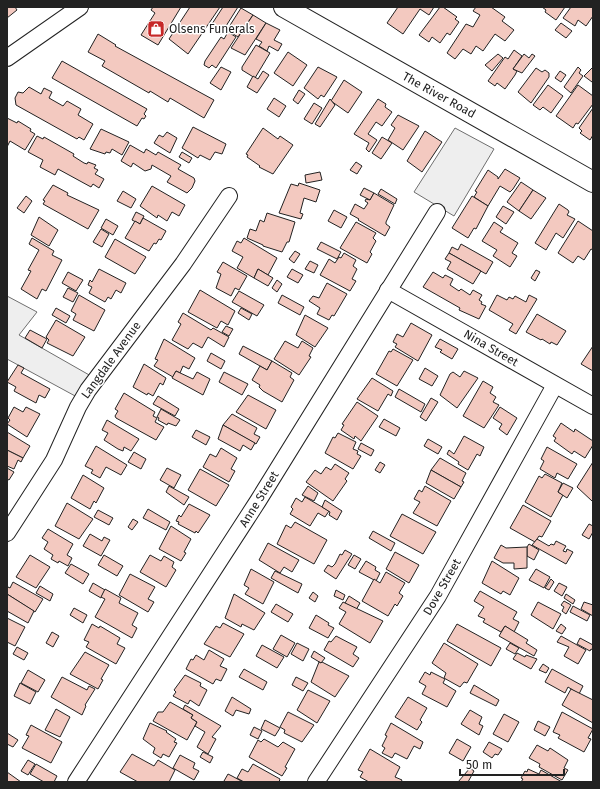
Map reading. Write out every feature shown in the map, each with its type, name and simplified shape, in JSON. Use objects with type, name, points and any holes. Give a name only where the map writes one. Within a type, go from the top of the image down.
[{"type":"main road","name":"The River Road","points":[[284,7],[593,182]]},
{"type":"street","points":[[7,58],[80,7]]},
{"type":"street","name":"Langdale Avenue","points":[[7,533],[54,460],[78,407],[88,390],[183,264],[229,196]]},
{"type":"street","name":"Anne Street","points":[[76,782],[258,501],[437,212]]},
{"type":"street","name":"Nina Street","points":[[388,290],[593,406]]},
{"type":"street","name":"Dove Street","points":[[316,782],[438,596],[555,385]]},
{"type":"shaded area","points":[[455,128],[494,149],[454,216],[414,192]]},
{"type":"shaded area","points":[[7,296],[37,312],[19,335],[91,376],[77,397],[7,359]]},
{"type":"building","points":[[7,7],[15,7],[17,10],[7,18]]},
{"type":"building","name":"Olsens Funerals","points":[[153,7],[181,7],[158,45],[141,35],[155,13],[151,10]]},
{"type":"building","points":[[190,7],[220,7],[188,54],[169,39]]},
{"type":"building","points":[[223,7],[238,7],[221,34],[210,27]]},
{"type":"building","points":[[398,7],[434,7],[429,15],[420,9],[403,34],[387,23]]},
{"type":"building","points":[[440,7],[443,7],[457,17],[455,19],[459,22],[450,35],[447,33],[440,43],[432,37],[429,42],[419,35]]},
{"type":"building","points":[[476,7],[491,7],[505,17],[502,21],[514,30],[505,41],[495,34],[483,51],[476,46],[471,54],[463,49],[455,59],[447,53],[466,24],[473,27],[480,15],[473,11]]},
{"type":"building","points":[[542,7],[565,7],[556,20],[545,12],[546,10]]},
{"type":"building","points":[[571,7],[593,7],[593,16],[586,26],[578,20],[575,26],[563,18]]},
{"type":"building","points":[[241,8],[253,15],[238,37],[227,30]]},
{"type":"building","points":[[253,15],[266,23],[245,55],[231,48]]},
{"type":"building","points":[[266,23],[280,30],[274,40],[282,44],[278,51],[269,46],[267,51],[259,46],[262,42],[256,39]]},
{"type":"building","points":[[561,23],[572,31],[566,38],[555,30]]},
{"type":"building","points":[[228,32],[236,37],[216,68],[212,65],[209,68],[204,65],[205,61],[221,37],[224,39]]},
{"type":"building","points":[[98,34],[116,45],[115,46],[214,100],[204,118],[170,98],[168,102],[150,91],[149,93],[102,66],[105,61],[88,52]]},
{"type":"building","points":[[256,45],[270,53],[255,78],[242,70],[242,67]]},
{"type":"building","points":[[514,50],[522,56],[513,69],[517,71],[515,75],[505,89],[497,83],[495,86],[488,81],[505,57],[508,59]]},
{"type":"building","points":[[288,52],[307,65],[293,86],[274,73]]},
{"type":"building","points":[[498,54],[503,58],[492,71],[485,65]]},
{"type":"building","points":[[524,54],[529,58],[532,54],[535,56],[522,73],[513,69]]},
{"type":"building","points":[[62,61],[147,109],[144,114],[146,116],[144,119],[142,118],[137,126],[52,78]]},
{"type":"building","points":[[221,67],[231,72],[221,90],[210,83]]},
{"type":"building","points":[[318,67],[337,77],[324,97],[321,95],[318,99],[304,88]]},
{"type":"building","points":[[578,67],[581,70],[579,73],[583,76],[571,93],[564,87]]},
{"type":"building","points":[[593,67],[593,80],[592,82],[584,76]]},
{"type":"building","points":[[536,68],[542,72],[545,70],[549,73],[549,77],[531,103],[518,92]]},
{"type":"building","points":[[263,71],[269,75],[257,93],[247,87],[253,76],[258,79]]},
{"type":"building","points":[[560,71],[566,75],[561,82],[555,78]]},
{"type":"building","points":[[344,80],[362,92],[348,113],[331,101]]},
{"type":"building","points":[[548,85],[563,96],[551,113],[543,107],[540,110],[533,105]]},
{"type":"building","points":[[578,85],[593,96],[593,104],[578,124],[576,123],[573,128],[556,116]]},
{"type":"building","points":[[29,87],[41,94],[44,88],[52,92],[49,98],[63,106],[67,101],[81,109],[78,115],[93,124],[84,140],[79,137],[77,139],[16,105],[15,98],[18,92],[23,93]]},
{"type":"building","points":[[299,90],[305,94],[298,104],[293,100]]},
{"type":"building","points":[[274,98],[286,106],[279,117],[267,109]]},
{"type":"building","points":[[330,99],[335,105],[320,127],[315,124]]},
{"type":"building","points":[[378,99],[386,104],[385,107],[392,112],[382,126],[376,122],[368,134],[377,140],[369,152],[366,149],[369,143],[354,134]]},
{"type":"building","points":[[314,103],[322,108],[312,124],[304,119]]},
{"type":"building","points":[[593,108],[593,135],[590,140],[580,133],[582,131],[579,128]]},
{"type":"building","points":[[398,115],[419,126],[403,150],[388,140],[395,128],[391,125]]},
{"type":"building","points":[[7,118],[17,123],[18,121],[31,129],[30,131],[35,134],[25,150],[10,141],[7,147]]},
{"type":"building","points":[[193,127],[226,144],[222,154],[215,152],[210,160],[200,155],[198,158],[182,148]]},
{"type":"building","points":[[263,128],[278,139],[280,136],[293,145],[273,174],[259,167],[260,166],[247,157],[248,155],[246,154]]},
{"type":"building","points":[[101,129],[129,142],[122,155],[112,149],[110,153],[106,152],[105,154],[90,149]]},
{"type":"building","points":[[425,131],[442,142],[422,172],[407,161]]},
{"type":"building","points":[[167,132],[177,138],[170,153],[154,143],[159,135],[163,137]]},
{"type":"building","points":[[37,136],[43,139],[44,137],[74,154],[73,156],[84,163],[87,164],[88,162],[96,165],[94,168],[98,170],[95,174],[104,179],[99,188],[93,184],[91,187],[58,169],[55,175],[40,167],[43,160],[28,152]]},
{"type":"building","points":[[382,137],[392,143],[381,159],[372,153]]},
{"type":"building","points":[[130,145],[144,153],[146,149],[156,155],[158,152],[181,165],[178,169],[194,178],[195,181],[192,188],[187,193],[167,182],[171,176],[152,165],[151,169],[145,171],[133,163],[131,167],[121,161]]},
{"type":"building","points":[[182,152],[192,158],[189,163],[179,157]]},
{"type":"building","points":[[356,162],[362,166],[357,174],[350,170]]},
{"type":"building","points":[[505,169],[520,178],[510,192],[500,186],[488,206],[474,197],[477,192],[475,191],[488,170],[498,177],[498,179]]},
{"type":"building","points":[[320,172],[322,180],[306,183],[305,175]]},
{"type":"building","points":[[521,182],[533,190],[519,211],[507,202]]},
{"type":"building","points":[[299,183],[320,190],[316,202],[304,198],[300,213],[303,214],[301,219],[279,213],[291,184],[298,186]]},
{"type":"building","points":[[53,185],[68,193],[67,195],[99,210],[88,229],[43,204],[45,201],[43,200]]},
{"type":"building","points":[[152,186],[185,205],[179,216],[172,212],[167,221],[158,215],[157,218],[140,206]]},
{"type":"building","points":[[364,188],[374,193],[370,200],[360,195]]},
{"type":"building","points":[[381,189],[397,199],[395,204],[378,194]]},
{"type":"building","points":[[533,190],[546,198],[531,219],[519,211]]},
{"type":"building","points":[[123,191],[136,199],[131,208],[117,201]]},
{"type":"building","points":[[374,193],[394,205],[386,222],[386,224],[390,227],[385,236],[350,214],[355,204],[364,209],[368,203],[365,201],[366,199],[370,200]]},
{"type":"building","points":[[26,196],[32,201],[24,213],[17,208]]},
{"type":"building","points":[[472,196],[488,206],[476,229],[474,228],[468,238],[452,228]]},
{"type":"building","points":[[559,204],[568,210],[569,212],[567,215],[575,219],[563,238],[556,233],[546,250],[535,243]]},
{"type":"building","points":[[503,206],[514,212],[506,224],[496,217]]},
{"type":"building","points":[[334,210],[347,217],[341,228],[328,221]]},
{"type":"building","points":[[136,212],[144,216],[140,224],[132,220]]},
{"type":"building","points":[[267,213],[295,222],[289,242],[287,242],[282,252],[263,246],[247,238],[250,229],[256,231],[260,220],[264,222]]},
{"type":"building","points":[[39,217],[58,230],[49,246],[31,235]]},
{"type":"building","points":[[143,218],[166,231],[161,240],[159,239],[156,244],[154,243],[149,251],[125,238],[135,221],[140,224]]},
{"type":"building","points":[[106,219],[118,226],[113,235],[101,228]]},
{"type":"building","points":[[578,221],[593,231],[593,250],[591,249],[584,260],[578,256],[573,263],[558,253]]},
{"type":"building","points":[[356,222],[376,233],[373,238],[376,241],[370,252],[372,254],[367,263],[340,248]]},
{"type":"building","points":[[494,222],[503,228],[500,232],[518,243],[512,253],[517,256],[510,267],[493,256],[497,250],[482,241]]},
{"type":"building","points":[[101,229],[109,234],[102,247],[93,242]]},
{"type":"building","points":[[32,238],[54,251],[52,255],[62,260],[46,291],[42,289],[37,299],[21,289],[31,271],[28,270],[39,250],[29,244]]},
{"type":"building","points":[[244,238],[277,258],[268,275],[258,269],[254,278],[237,268],[243,257],[232,251],[237,241],[241,243]]},
{"type":"building","points":[[115,239],[146,257],[135,274],[105,257]]},
{"type":"building","points":[[321,242],[341,252],[337,259],[317,249]]},
{"type":"building","points":[[461,244],[493,262],[486,274],[449,253],[452,247],[458,250]]},
{"type":"building","points":[[295,251],[300,254],[294,263],[289,259]]},
{"type":"building","points":[[344,253],[356,260],[353,266],[357,269],[352,279],[356,281],[350,291],[320,275],[329,259],[335,263]]},
{"type":"building","points":[[449,253],[481,271],[473,284],[447,269],[451,262],[445,259]]},
{"type":"building","points":[[310,261],[318,265],[314,273],[305,269]]},
{"type":"building","points":[[223,262],[247,276],[239,290],[235,288],[231,296],[216,288],[221,274],[217,272]]},
{"type":"building","points":[[99,269],[126,283],[121,293],[116,290],[111,299],[108,297],[105,302],[89,293],[92,287],[88,285],[90,280],[92,282]]},
{"type":"building","points":[[258,269],[273,278],[268,286],[254,278]]},
{"type":"building","points":[[292,269],[303,275],[298,283],[287,277]]},
{"type":"building","points":[[536,270],[540,272],[535,281],[531,278]]},
{"type":"building","points":[[68,272],[83,280],[76,291],[62,283]]},
{"type":"building","points":[[433,272],[443,278],[445,275],[453,279],[450,285],[459,291],[461,289],[470,295],[473,290],[482,295],[479,300],[482,302],[481,304],[486,306],[479,319],[459,310],[460,308],[423,287]]},
{"type":"building","points":[[277,280],[282,284],[277,292],[272,288]]},
{"type":"building","points":[[327,283],[347,294],[334,316],[332,315],[329,320],[317,314],[320,308],[309,301],[313,296],[319,298]]},
{"type":"building","points":[[68,288],[78,293],[73,302],[63,297]]},
{"type":"building","points":[[200,290],[235,311],[228,325],[221,321],[217,328],[188,312]]},
{"type":"building","points":[[239,291],[264,305],[257,316],[232,302]]},
{"type":"building","points":[[79,295],[105,310],[94,331],[73,320],[76,314],[71,311]]},
{"type":"building","points":[[282,295],[304,307],[300,315],[278,303]]},
{"type":"building","points":[[497,295],[507,300],[509,297],[513,299],[515,296],[526,302],[529,295],[537,299],[516,334],[509,330],[513,324],[489,310]]},
{"type":"building","points":[[56,308],[70,316],[66,323],[52,315]]},
{"type":"building","points":[[241,308],[252,314],[249,320],[238,313]]},
{"type":"building","points":[[183,313],[211,330],[213,328],[229,337],[224,347],[208,337],[202,348],[193,343],[188,349],[172,340],[181,324],[178,322]]},
{"type":"building","points":[[537,314],[566,331],[557,345],[551,342],[550,344],[526,332]]},
{"type":"building","points":[[305,315],[328,328],[315,347],[296,335]]},
{"type":"building","points":[[56,320],[85,337],[73,356],[47,343],[49,340],[46,337]]},
{"type":"building","points":[[411,323],[432,335],[418,361],[395,347],[397,344],[393,342],[397,334],[403,337]]},
{"type":"building","points":[[226,326],[233,329],[229,336],[222,332]]},
{"type":"building","points":[[30,330],[47,339],[42,348],[25,338]]},
{"type":"building","points":[[164,339],[195,358],[189,369],[183,366],[180,373],[176,371],[173,377],[154,366],[158,360],[155,359]]},
{"type":"building","points":[[440,339],[458,349],[452,359],[440,352],[442,350],[435,347]]},
{"type":"building","points":[[285,341],[298,348],[302,341],[313,348],[309,356],[311,357],[299,375],[274,359]]},
{"type":"building","points":[[243,346],[272,361],[267,370],[239,354]]},
{"type":"building","points":[[593,346],[593,371],[581,364]]},
{"type":"building","points":[[393,349],[413,360],[397,386],[376,374],[389,351],[391,352]]},
{"type":"building","points":[[211,353],[225,361],[221,369],[207,361]]},
{"type":"building","points":[[272,361],[292,373],[290,377],[294,380],[282,402],[263,391],[259,387],[260,385],[252,380],[260,366],[267,370]]},
{"type":"building","points":[[144,364],[166,378],[163,385],[160,383],[153,396],[148,393],[147,395],[133,387]]},
{"type":"building","points":[[18,365],[24,368],[21,373],[50,389],[45,398],[39,395],[36,403],[14,391],[16,387],[7,382]]},
{"type":"building","points":[[425,368],[438,376],[432,386],[419,379]]},
{"type":"building","points":[[176,371],[193,379],[197,372],[210,379],[203,395],[172,378]]},
{"type":"building","points":[[464,371],[478,378],[457,408],[440,395],[450,374],[453,372],[460,377]]},
{"type":"building","points":[[224,372],[248,384],[242,395],[219,382]]},
{"type":"building","points":[[372,378],[393,391],[391,396],[388,394],[378,411],[357,399]]},
{"type":"building","points":[[483,381],[493,387],[490,393],[496,397],[493,402],[499,405],[484,428],[463,416]]},
{"type":"building","points":[[399,389],[425,404],[421,412],[395,397]]},
{"type":"building","points":[[124,393],[155,412],[153,416],[157,418],[155,422],[164,427],[156,440],[116,418],[115,416],[118,411],[115,409]]},
{"type":"building","points":[[248,395],[276,410],[266,429],[236,412]]},
{"type":"building","points":[[158,396],[179,409],[175,416],[153,404]]},
{"type":"building","points":[[431,398],[438,402],[426,421],[420,417]]},
{"type":"building","points":[[357,402],[378,416],[361,441],[355,436],[354,439],[341,430],[344,425],[342,424]]},
{"type":"building","points":[[14,407],[23,412],[26,407],[40,414],[27,437],[7,424],[10,420],[8,418]]},
{"type":"building","points":[[500,407],[517,418],[507,435],[499,429],[502,424],[493,418]]},
{"type":"building","points":[[161,409],[180,420],[176,426],[168,423],[167,425],[158,420],[159,418],[157,417]]},
{"type":"building","points":[[232,414],[257,428],[254,434],[260,437],[256,444],[223,425]]},
{"type":"building","points":[[384,419],[400,428],[396,436],[379,427]]},
{"type":"building","points":[[107,420],[139,439],[131,451],[124,447],[123,451],[118,449],[104,440],[108,433],[102,430]]},
{"type":"building","points":[[561,423],[574,432],[575,429],[593,441],[593,445],[585,458],[574,451],[572,454],[554,441],[556,438],[553,436]]},
{"type":"building","points":[[223,425],[255,443],[251,450],[243,445],[240,451],[218,439]]},
{"type":"building","points":[[196,430],[210,437],[206,445],[192,437]]},
{"type":"building","points":[[7,432],[30,446],[23,458],[7,450]]},
{"type":"building","points":[[338,433],[356,442],[353,449],[358,451],[357,454],[361,456],[353,469],[325,453],[333,437],[335,438]]},
{"type":"building","points":[[464,436],[484,447],[480,456],[477,454],[468,470],[458,464],[459,462],[447,454],[449,450],[454,454]]},
{"type":"building","points":[[428,439],[442,447],[438,454],[424,446]]},
{"type":"building","points":[[361,443],[374,450],[371,456],[358,449]]},
{"type":"building","points":[[96,446],[127,465],[121,475],[106,467],[100,478],[91,473],[93,470],[85,466]]},
{"type":"building","points":[[547,447],[577,464],[568,479],[557,473],[555,478],[540,469],[544,461],[541,459]]},
{"type":"building","points":[[221,448],[237,458],[231,469],[235,471],[229,482],[203,467],[210,454],[216,457]]},
{"type":"building","points":[[7,450],[23,458],[21,462],[18,460],[14,469],[7,466]]},
{"type":"building","points":[[134,452],[146,459],[141,469],[128,462]]},
{"type":"building","points":[[440,458],[466,473],[461,487],[431,470]]},
{"type":"building","points":[[380,462],[385,465],[380,473],[375,470]]},
{"type":"building","points":[[593,462],[593,501],[592,501],[577,487]]},
{"type":"building","points":[[335,464],[349,473],[345,479],[347,481],[333,501],[306,482],[315,470],[321,474],[326,467],[331,470]]},
{"type":"building","points":[[7,468],[14,472],[9,480],[7,479]]},
{"type":"building","points":[[167,468],[181,475],[174,488],[160,480]]},
{"type":"building","points":[[200,469],[229,485],[216,506],[188,490]]},
{"type":"building","points":[[431,470],[461,487],[454,499],[426,483]]},
{"type":"building","points":[[545,474],[562,483],[558,492],[563,495],[551,517],[525,502],[539,476],[542,478]]},
{"type":"building","points":[[83,475],[104,488],[96,503],[94,501],[90,509],[71,498]]},
{"type":"building","points":[[563,483],[573,488],[567,498],[558,492]]},
{"type":"building","points":[[169,486],[189,497],[184,505],[166,492]]},
{"type":"building","points":[[308,486],[318,493],[314,501],[302,495]]},
{"type":"building","points":[[425,486],[451,501],[437,526],[413,513],[420,502],[414,499],[419,490],[422,492]]},
{"type":"building","points":[[305,497],[329,511],[325,517],[318,513],[310,526],[290,514],[293,509],[291,507],[296,498],[302,502]]},
{"type":"building","points":[[325,500],[342,511],[337,520],[329,515],[330,512],[322,507]]},
{"type":"building","points":[[67,503],[93,519],[79,539],[55,526]]},
{"type":"building","points":[[189,504],[210,515],[198,533],[196,531],[195,533],[178,524],[179,522],[176,521],[179,515],[181,517]]},
{"type":"building","points":[[523,505],[551,521],[542,537],[539,536],[535,542],[510,528]]},
{"type":"building","points":[[148,509],[170,522],[166,530],[143,518]]},
{"type":"building","points":[[98,510],[113,518],[109,525],[94,517]]},
{"type":"building","points":[[402,514],[436,532],[423,554],[390,536]]},
{"type":"building","points":[[133,519],[138,522],[132,530],[128,527]]},
{"type":"building","points":[[295,522],[327,540],[314,564],[277,544],[286,525],[291,528]]},
{"type":"building","points":[[589,524],[593,526],[593,532],[589,539],[582,535]]},
{"type":"building","points":[[171,526],[191,539],[184,552],[186,553],[181,561],[159,549]]},
{"type":"building","points":[[48,529],[73,544],[67,555],[72,558],[68,566],[51,559],[53,555],[44,549],[48,542],[42,538]]},
{"type":"building","points":[[373,531],[395,543],[391,551],[369,538]]},
{"type":"building","points":[[90,534],[102,541],[104,537],[110,540],[101,556],[83,546]]},
{"type":"building","points":[[537,539],[549,546],[551,544],[554,545],[556,541],[566,546],[563,551],[566,552],[567,549],[573,552],[566,564],[532,545]]},
{"type":"building","points":[[268,543],[299,560],[292,572],[284,567],[280,573],[259,560]]},
{"type":"building","points":[[529,544],[539,550],[534,560],[527,556],[527,547]]},
{"type":"building","points":[[501,545],[506,548],[527,547],[527,568],[514,569],[514,563],[503,563],[494,558]]},
{"type":"building","points":[[345,550],[352,554],[336,579],[324,571],[328,565],[332,567],[335,564],[340,554],[342,555]]},
{"type":"building","points":[[395,552],[419,565],[409,583],[386,569]]},
{"type":"building","points":[[30,555],[50,567],[36,588],[16,577]]},
{"type":"building","points":[[104,555],[123,566],[117,576],[98,565]]},
{"type":"building","points":[[150,555],[161,561],[164,556],[174,562],[172,567],[176,570],[166,587],[140,572]]},
{"type":"building","points":[[354,555],[361,559],[355,569],[348,565]]},
{"type":"building","points":[[366,561],[376,567],[375,570],[380,573],[376,581],[359,572]]},
{"type":"building","points":[[492,561],[519,578],[510,595],[503,591],[501,594],[482,583]]},
{"type":"building","points":[[71,564],[89,574],[83,584],[65,573]]},
{"type":"building","points":[[251,569],[274,582],[263,604],[245,594],[249,588],[244,585]]},
{"type":"building","points":[[536,569],[550,577],[544,588],[529,580]]},
{"type":"building","points":[[275,571],[302,584],[298,593],[271,578]]},
{"type":"building","points":[[386,572],[405,583],[399,593],[403,596],[397,606],[395,604],[388,616],[362,601],[374,579],[380,583]]},
{"type":"building","points":[[130,574],[155,587],[148,599],[154,602],[148,612],[119,595]]},
{"type":"building","points":[[551,579],[554,582],[549,590],[545,588]]},
{"type":"building","points":[[13,582],[43,599],[35,612],[7,594],[8,587],[10,588]]},
{"type":"building","points":[[93,583],[105,590],[101,598],[89,591]]},
{"type":"building","points":[[559,583],[567,587],[562,596],[554,591]]},
{"type":"building","points":[[40,586],[53,594],[50,601],[36,593]]},
{"type":"building","points":[[105,589],[121,598],[119,603],[138,613],[132,625],[137,628],[132,638],[95,617],[105,599],[101,597]]},
{"type":"building","points":[[336,590],[345,595],[343,600],[334,596]]},
{"type":"building","points":[[480,591],[517,612],[513,619],[519,622],[514,632],[505,626],[501,632],[483,622],[485,619],[478,616],[484,607],[474,601]]},
{"type":"building","points":[[313,592],[318,596],[315,602],[309,598]]},
{"type":"building","points":[[7,594],[34,611],[28,623],[7,611]]},
{"type":"building","points":[[234,594],[265,613],[254,630],[242,624],[241,627],[225,618]]},
{"type":"building","points":[[566,594],[575,600],[573,604],[564,598]]},
{"type":"building","points":[[349,596],[360,603],[356,610],[345,603]]},
{"type":"building","points":[[564,601],[571,605],[566,614],[562,611],[564,607],[561,605]]},
{"type":"building","points":[[343,602],[383,621],[370,643],[339,624],[346,612],[339,608]]},
{"type":"building","points":[[538,602],[561,614],[553,629],[531,615]]},
{"type":"building","points":[[584,602],[593,605],[593,616],[581,609]]},
{"type":"building","points":[[276,604],[293,614],[288,622],[271,612]]},
{"type":"building","points":[[573,606],[590,615],[587,621],[570,612]]},
{"type":"building","points":[[74,608],[87,615],[83,623],[70,615]]},
{"type":"building","points":[[316,615],[334,628],[328,638],[309,628]]},
{"type":"building","points":[[7,618],[25,627],[15,646],[7,642]]},
{"type":"building","points":[[223,623],[244,634],[230,657],[204,644],[216,626],[220,628]]},
{"type":"building","points":[[92,624],[99,628],[100,626],[120,638],[117,644],[125,648],[116,664],[86,647],[89,642],[84,640]]},
{"type":"building","points":[[457,624],[501,648],[491,666],[447,641]]},
{"type":"building","points":[[561,624],[566,628],[562,634],[556,631]]},
{"type":"building","points":[[505,626],[528,640],[526,643],[537,650],[534,656],[499,636]]},
{"type":"building","points":[[52,632],[59,636],[53,647],[46,643]]},
{"type":"building","points":[[281,635],[295,643],[287,657],[273,649]]},
{"type":"building","points":[[336,636],[357,647],[353,654],[359,658],[353,667],[324,650],[329,641],[331,642]]},
{"type":"building","points":[[561,636],[586,650],[578,664],[564,656],[569,647],[557,642]]},
{"type":"building","points":[[580,638],[593,645],[593,650],[591,649],[590,651],[577,644]]},
{"type":"building","points":[[297,643],[309,649],[303,661],[291,654]]},
{"type":"building","points":[[444,643],[478,664],[467,683],[464,682],[460,687],[444,678],[446,673],[432,663]]},
{"type":"building","points":[[510,643],[519,648],[515,654],[506,649]]},
{"type":"building","points":[[262,645],[284,657],[277,668],[256,656]]},
{"type":"building","points":[[17,647],[28,653],[24,660],[13,654]]},
{"type":"building","points":[[209,650],[224,659],[220,666],[227,669],[221,681],[216,679],[213,684],[186,669],[191,659],[193,660],[196,655],[204,660]]},
{"type":"building","points":[[314,651],[325,658],[321,663],[311,657]]},
{"type":"building","points":[[85,652],[109,665],[101,679],[103,680],[98,689],[70,674]]},
{"type":"building","points":[[517,653],[525,657],[526,655],[537,659],[531,669],[513,659]]},
{"type":"building","points":[[319,662],[322,662],[349,676],[335,697],[311,682]]},
{"type":"building","points":[[543,664],[549,668],[546,673],[539,670]]},
{"type":"building","points":[[244,669],[267,682],[263,690],[239,677]]},
{"type":"building","points":[[552,669],[583,686],[579,694],[568,687],[565,693],[545,682]]},
{"type":"building","points":[[28,670],[45,680],[38,692],[21,683]]},
{"type":"building","points":[[425,672],[430,675],[431,672],[445,679],[443,683],[456,691],[447,707],[422,694],[426,686],[419,682]]},
{"type":"building","points":[[185,675],[201,683],[200,686],[207,690],[199,706],[190,700],[188,704],[173,696],[176,692],[174,690]]},
{"type":"building","points":[[62,677],[87,690],[89,686],[95,689],[85,705],[86,706],[82,715],[51,697]]},
{"type":"building","points":[[296,677],[308,683],[303,691],[292,685]]},
{"type":"building","points":[[20,683],[36,692],[30,704],[14,696]]},
{"type":"building","points":[[474,685],[499,700],[496,706],[470,693]]},
{"type":"building","points":[[571,689],[593,700],[593,723],[562,705]]},
{"type":"building","points":[[308,690],[330,701],[317,723],[297,710]]},
{"type":"building","points":[[232,697],[251,709],[249,714],[236,710],[233,716],[225,711]]},
{"type":"building","points":[[408,697],[427,708],[420,720],[422,722],[417,730],[395,717]]},
{"type":"building","points":[[170,702],[193,715],[191,718],[197,722],[187,740],[153,721],[158,712],[163,712]]},
{"type":"building","points":[[185,705],[221,726],[212,737],[216,739],[208,754],[197,747],[205,732],[195,726],[197,722],[191,718],[193,715],[183,709]]},
{"type":"building","points":[[56,709],[70,717],[60,737],[45,730]]},
{"type":"building","points":[[470,710],[482,717],[479,724],[483,726],[479,735],[461,724]]},
{"type":"building","points":[[288,712],[314,725],[302,742],[284,733],[285,730],[280,727]]},
{"type":"building","points":[[562,712],[593,729],[588,738],[591,739],[584,752],[558,738],[560,735],[553,732]]},
{"type":"building","points":[[504,714],[519,722],[508,742],[493,734]]},
{"type":"building","points":[[265,720],[280,728],[275,736],[261,729]]},
{"type":"building","points":[[538,721],[550,727],[545,736],[534,730]]},
{"type":"building","points":[[150,723],[167,731],[166,732],[176,739],[174,742],[177,743],[169,757],[163,754],[161,758],[153,753],[155,748],[143,739]]},
{"type":"building","points":[[391,723],[423,742],[420,749],[414,746],[407,759],[395,753],[392,758],[382,753],[385,748],[382,746],[387,736],[385,735]]},
{"type":"building","points":[[31,725],[62,742],[51,763],[22,748],[29,736],[26,735]]},
{"type":"building","points":[[254,727],[262,731],[258,739],[250,735]]},
{"type":"building","points":[[7,733],[18,740],[13,747],[7,744]]},
{"type":"building","points":[[264,739],[278,747],[283,742],[295,749],[285,767],[287,768],[282,776],[249,757],[258,740],[261,742]]},
{"type":"building","points":[[457,739],[471,747],[463,761],[449,753]]},
{"type":"building","points":[[489,742],[502,749],[498,755],[495,754],[492,758],[483,752]]},
{"type":"building","points":[[537,745],[548,751],[550,748],[568,760],[564,768],[568,770],[562,780],[539,767],[540,764],[529,758]]},
{"type":"building","points":[[370,749],[400,767],[395,777],[402,780],[401,782],[369,782],[360,777],[363,772],[358,770]]},
{"type":"building","points":[[203,752],[213,757],[210,763],[200,757]]},
{"type":"building","points":[[132,754],[154,766],[158,760],[175,770],[169,782],[138,782],[120,772]]},
{"type":"building","points":[[180,755],[195,763],[193,768],[199,771],[194,780],[173,768]]},
{"type":"building","points":[[28,760],[35,764],[28,775],[21,771]]},
{"type":"building","points":[[36,764],[57,776],[54,782],[44,782],[30,774]]},
{"type":"building","points":[[253,764],[280,779],[279,782],[244,782],[237,778],[242,769],[248,772]]},
{"type":"building","points":[[470,768],[474,771],[468,782],[458,782]]},
{"type":"building","points":[[528,769],[539,774],[541,770],[562,782],[521,782],[523,779],[521,778]]},
{"type":"building","points":[[7,772],[21,782],[7,782]]},
{"type":"building","points":[[228,774],[243,782],[224,781]]},
{"type":"place","name":"Olsens Funerals","points":[[156,29]]}]
